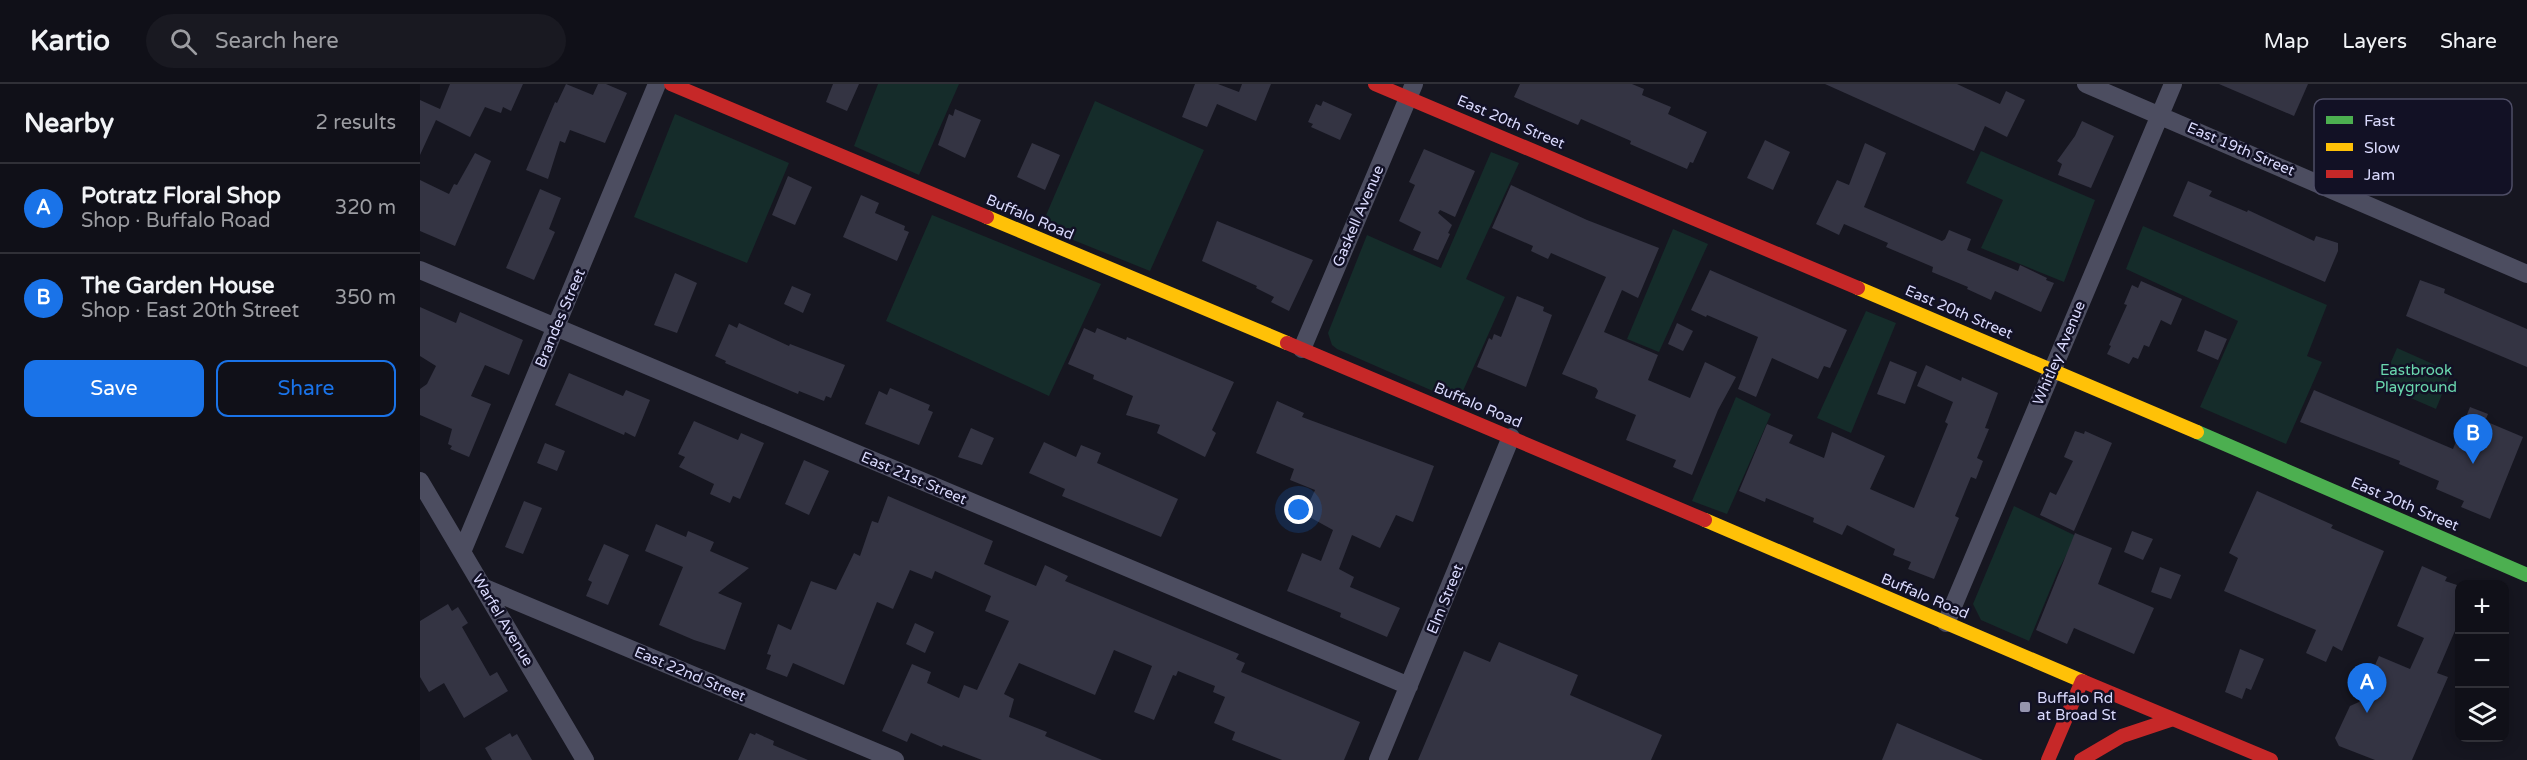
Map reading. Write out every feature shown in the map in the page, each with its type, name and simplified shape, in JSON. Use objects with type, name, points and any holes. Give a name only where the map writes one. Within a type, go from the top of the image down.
[{"type":"main road","name":"Buffalo Road","points":[[671,84],[2271,760]]},
{"type":"main road","name":"East 20th Street","points":[[1375,84],[1412,91],[2527,575]]},
{"type":"main road","points":[[2048,760],[2082,681]]},
{"type":"main road","points":[[2081,760],[2122,736],[2173,719]]},
{"type":"street","name":"Brandes Street","points":[[462,552],[657,84]]},
{"type":"street","name":"East 19th Street","points":[[2086,84],[2314,182]]},
{"type":"street","name":"Whitley Avenue","points":[[1946,622],[2173,84]]},
{"type":"street","name":"Gaskell Avenue","points":[[1302,349],[1412,91]]},
{"type":"street","name":"East 19th Street","points":[[2345,195],[2527,274]]},
{"type":"street","name":"East 21st Street","points":[[420,270],[1409,686]]},
{"type":"street","name":"Elm Street","points":[[1378,760],[1511,437]]},
{"type":"street","name":"Warfel Avenue","points":[[420,481],[585,760]]},
{"type":"street","name":"East 22nd Street","points":[[485,588],[895,760]]},
{"type":"green space","points":[[878,84],[959,84],[919,175],[854,146]]},
{"type":"green space","points":[[1095,101],[1204,150],[1150,271],[1041,227]]},
{"type":"green space","points":[[675,114],[789,163],[747,263],[634,217]]},
{"type":"green space","points":[[1981,151],[2095,200],[2064,282],[1981,248],[2003,200],[1966,183]]},
{"type":"green space","points":[[1491,152],[1519,163],[1466,279],[1505,297],[1458,402],[1337,349],[1332,345],[1328,333],[1367,235],[1441,268]]},
{"type":"green space","points":[[932,215],[1101,284],[1049,396],[886,321]]},
{"type":"green space","points":[[2143,226],[2327,305],[2307,356],[2322,362],[2286,444],[2200,407],[2238,321],[2126,269]]},
{"type":"green space","points":[[1673,229],[1708,244],[1659,352],[1627,339]]},
{"type":"green space","points":[[1866,311],[1896,323],[1851,433],[1817,418]]},
{"type":"green space","name":"Eastbrook Playground","points":[[2397,348],[2451,372],[2436,409],[2381,385]]},
{"type":"green space","points":[[1736,397],[1771,414],[1727,514],[1692,501]]},
{"type":"green space","points":[[2014,506],[2076,536],[2058,571],[2029,641],[1981,620],[1973,604]]},
{"type":"building","points":[[450,84],[523,84],[511,111],[503,107],[501,113],[485,107],[470,137],[436,120],[420,155],[420,100],[440,109]]},
{"type":"building","points":[[566,84],[593,95],[598,84],[606,84],[627,93],[605,143],[570,130],[565,143],[560,141],[548,179],[526,170],[555,102],[557,103]]},
{"type":"building","points":[[833,84],[859,84],[847,111],[826,102]]},
{"type":"building","points":[[1195,84],[1218,84],[1239,92],[1242,84],[1271,84],[1256,121],[1217,104],[1207,127],[1182,117]]},
{"type":"building","points":[[1520,84],[1632,84],[1644,89],[1642,95],[1671,107],[1668,114],[1707,132],[1693,163],[1690,162],[1687,169],[1581,119],[1578,125],[1514,97]]},
{"type":"building","points":[[1825,84],[1957,84],[2000,104],[2006,91],[2025,100],[2007,137],[1985,126],[1974,151]]},
{"type":"building","points":[[2219,84],[2308,84],[2294,116]]},
{"type":"building","points":[[1323,101],[1352,114],[1340,140],[1311,127],[1313,124],[1308,122],[1316,104],[1321,106]]},
{"type":"building","points":[[955,109],[981,120],[965,158],[938,145],[949,114],[953,116]]},
{"type":"building","points":[[2082,121],[2114,136],[2091,188],[2058,175],[2062,164],[2057,161],[2075,136]]},
{"type":"building","points":[[1765,140],[1790,152],[1773,190],[1747,178]]},
{"type":"building","points":[[1032,143],[1060,155],[1045,190],[1017,177]]},
{"type":"building","points":[[1865,143],[1886,153],[1864,207],[1942,241],[1949,230],[1971,239],[1967,250],[2018,271],[2020,265],[2047,278],[2046,280],[2054,283],[2041,312],[1995,291],[1991,300],[1967,289],[1968,287],[1932,272],[1933,267],[1886,247],[1888,243],[1844,224],[1839,235],[1816,224],[1837,180],[1849,185]]},
{"type":"building","points":[[1424,149],[1475,171],[1455,217],[1440,210],[1438,213],[1452,225],[1438,260],[1413,250],[1421,232],[1399,221],[1415,185],[1409,182]]},
{"type":"building","points":[[475,153],[491,161],[455,246],[420,231],[420,180],[449,194],[454,184],[457,185]]},
{"type":"building","points":[[788,176],[812,187],[795,225],[772,215]]},
{"type":"building","points":[[2188,181],[2212,191],[2209,196],[2247,212],[2248,210],[2314,241],[2316,236],[2338,243],[2338,251],[2325,282],[2173,216]]},
{"type":"building","points":[[1511,185],[1587,220],[1659,248],[1638,298],[1622,290],[1604,332],[1658,355],[1648,380],[1690,398],[1705,362],[1736,377],[1718,410],[1692,475],[1673,467],[1676,460],[1626,440],[1636,415],[1595,398],[1598,391],[1596,388],[1562,374],[1606,277],[1551,253],[1548,259],[1531,251],[1533,246],[1492,228]]},
{"type":"building","points":[[540,189],[561,198],[549,229],[555,232],[534,280],[506,268]]},
{"type":"building","points":[[861,195],[879,203],[875,213],[905,226],[904,230],[909,232],[897,261],[843,237]]},
{"type":"building","points":[[1217,221],[1313,260],[1289,311],[1271,302],[1274,297],[1256,288],[1257,286],[1202,261]]},
{"type":"building","points":[[1710,270],[1847,330],[1830,368],[1824,366],[1818,379],[1772,358],[1756,397],[1738,389],[1758,337],[1691,310]]},
{"type":"building","points":[[675,273],[697,283],[677,333],[654,325]]},
{"type":"building","points":[[2420,280],[2445,289],[2444,293],[2527,329],[2527,367],[2406,316]]},
{"type":"building","points":[[2141,281],[2182,299],[2171,325],[2161,320],[2149,347],[2144,345],[2138,359],[2133,357],[2129,364],[2107,354],[2127,305],[2124,304],[2132,285],[2138,288]]},
{"type":"building","points":[[792,286],[811,294],[803,313],[784,304]]},
{"type":"building","points":[[1517,296],[1544,307],[1543,311],[1552,315],[1526,387],[1477,367],[1489,338],[1492,340],[1494,334],[1501,337]]},
{"type":"building","points":[[420,307],[456,323],[460,312],[523,340],[509,375],[485,365],[471,396],[491,404],[469,457],[450,449],[452,446],[448,444],[452,429],[420,415],[420,389],[427,384],[436,366],[420,356]]},
{"type":"building","points":[[739,323],[789,346],[790,344],[845,365],[831,398],[826,396],[824,401],[799,391],[798,394],[725,363],[726,361],[715,356],[729,324],[737,328]]},
{"type":"building","points":[[1677,323],[1693,331],[1683,351],[1668,344]]},
{"type":"building","points":[[1084,328],[1095,333],[1097,328],[1126,340],[1127,337],[1234,382],[1212,430],[1216,433],[1205,457],[1157,433],[1160,425],[1126,415],[1133,396],[1093,379],[1094,375],[1068,364]]},
{"type":"building","points":[[2205,330],[2227,339],[2218,360],[2197,351]]},
{"type":"building","points":[[1890,361],[1917,372],[1905,404],[1877,394]]},
{"type":"building","points":[[1926,365],[1961,381],[1962,377],[1998,393],[1985,428],[1989,429],[1977,458],[1983,461],[1976,479],[1971,477],[1955,516],[1959,518],[1934,579],[1908,569],[1911,562],[1893,555],[1895,549],[1847,525],[1842,535],[1813,522],[1814,518],[1766,498],[1765,502],[1739,491],[1767,424],[1793,435],[1789,443],[1824,458],[1832,432],[1885,456],[1870,489],[1914,508],[1948,424],[1945,422],[1953,402],[1917,386]]},
{"type":"building","points":[[569,373],[623,396],[626,390],[650,400],[635,437],[625,432],[624,435],[555,405]]},
{"type":"building","points":[[890,388],[930,405],[928,410],[933,412],[919,445],[865,424],[879,391],[887,395]]},
{"type":"building","points":[[2314,390],[2453,449],[2470,407],[2488,414],[2485,421],[2523,437],[2490,519],[2461,507],[2464,501],[2436,489],[2439,481],[2399,464],[2400,461],[2300,422]]},
{"type":"building","points":[[1277,401],[1304,413],[1302,417],[1434,466],[1413,522],[1396,515],[1380,548],[1352,535],[1339,569],[1354,577],[1350,587],[1400,608],[1387,637],[1340,617],[1341,613],[1287,591],[1302,553],[1321,561],[1333,530],[1304,514],[1315,490],[1290,480],[1294,469],[1256,453]]},
{"type":"building","points":[[694,421],[738,440],[741,433],[764,443],[740,499],[733,496],[730,503],[710,494],[714,484],[679,467],[685,457],[678,454]]},
{"type":"building","points":[[971,428],[994,438],[982,465],[958,457]]},
{"type":"building","points":[[2075,431],[2084,434],[2085,431],[2112,443],[2074,531],[2040,515],[2050,492],[2056,495],[2073,461],[2064,457]]},
{"type":"building","points":[[1044,442],[1076,457],[1081,445],[1101,453],[1097,463],[1178,499],[1161,537],[1062,496],[1065,489],[1029,473]]},
{"type":"building","points":[[545,443],[565,451],[557,471],[537,463]]},
{"type":"building","points":[[804,460],[829,471],[809,515],[785,504]]},
{"type":"building","points":[[2257,491],[2333,525],[2331,528],[2384,551],[2342,651],[2333,646],[2326,662],[2306,653],[2316,630],[2224,591],[2238,558],[2229,553]]},
{"type":"building","points":[[888,496],[993,541],[984,564],[1036,586],[1045,565],[1068,576],[1065,581],[1239,654],[1236,659],[1245,663],[1241,672],[1360,722],[1344,760],[1282,760],[1232,740],[1235,732],[1214,723],[1225,697],[1213,692],[1215,686],[1178,671],[1176,676],[1173,675],[1154,720],[1134,712],[1152,666],[1114,650],[1095,695],[1019,663],[1004,694],[1014,699],[1009,717],[1047,732],[1045,736],[1102,760],[982,760],[943,745],[942,747],[911,733],[907,742],[882,731],[912,664],[931,672],[927,683],[959,698],[964,685],[977,690],[1009,621],[985,611],[991,596],[935,571],[932,579],[910,570],[893,609],[877,602],[844,685],[793,663],[787,677],[766,669],[771,655],[767,654],[778,624],[791,630],[811,581],[836,590],[854,553],[860,556],[872,521],[878,523]]},
{"type":"building","points":[[524,501],[542,508],[523,554],[505,547]]},
{"type":"building","points":[[656,524],[686,537],[688,531],[714,542],[710,551],[749,568],[718,593],[742,603],[725,650],[659,625],[683,567],[645,551]]},
{"type":"building","points":[[2132,531],[2153,539],[2143,560],[2124,552]]},
{"type":"building","points":[[2075,533],[2112,548],[2098,584],[2154,608],[2134,654],[2074,628],[2067,644],[2036,630]]},
{"type":"building","points":[[604,544],[629,555],[608,605],[586,596],[592,582],[588,580]]},
{"type":"building","points":[[2422,566],[2447,577],[2445,581],[2455,584],[2455,631],[2437,673],[2448,677],[2412,760],[2375,760],[2339,746],[2335,738],[2350,706],[2359,702],[2379,656],[2410,669],[2424,638],[2397,626]]},
{"type":"building","points":[[2160,567],[2181,575],[2171,599],[2151,592]]},
{"type":"building","points":[[448,604],[452,611],[458,607],[468,623],[462,627],[490,676],[497,672],[508,691],[464,718],[444,683],[429,692],[420,677],[420,621]]},
{"type":"building","points":[[915,623],[934,632],[925,653],[906,644]]},
{"type":"building","points":[[1499,642],[1578,675],[1570,695],[1662,735],[1651,760],[1418,760],[1464,651],[1490,662]]},
{"type":"building","points":[[2240,649],[2264,659],[2251,690],[2246,688],[2242,699],[2225,692]]},
{"type":"building","points":[[1897,723],[1983,760],[1882,760]]},
{"type":"building","points":[[510,733],[512,737],[517,734],[532,760],[492,760],[485,748]]},
{"type":"building","points":[[750,733],[755,735],[756,733],[774,741],[773,745],[808,760],[738,760]]},
{"type":"traffic: fast","points":[[2197,432],[2527,575]]},
{"type":"traffic: slow","points":[[987,217],[1287,343]]},
{"type":"traffic: slow","points":[[1858,288],[2197,432]]},
{"type":"traffic: slow","points":[[1705,520],[2082,681]]},
{"type":"traffic: jam","points":[[671,84],[987,217]]},
{"type":"traffic: jam","points":[[1375,84],[1858,288]]},
{"type":"traffic: jam","points":[[1287,343],[1705,520]]},
{"type":"traffic: jam","points":[[2048,760],[2082,681],[2271,760]]},
{"type":"traffic: jam","points":[[2081,760],[2122,736],[2173,719]]},
{"type":"place","name":"The Garden House","points":[[2473,464]]},
{"type":"place","name":"Buffalo Rd at Broad St","points":[[2025,707]]},
{"type":"place","name":"Potratz Floral Shop","points":[[2367,713]]}]
